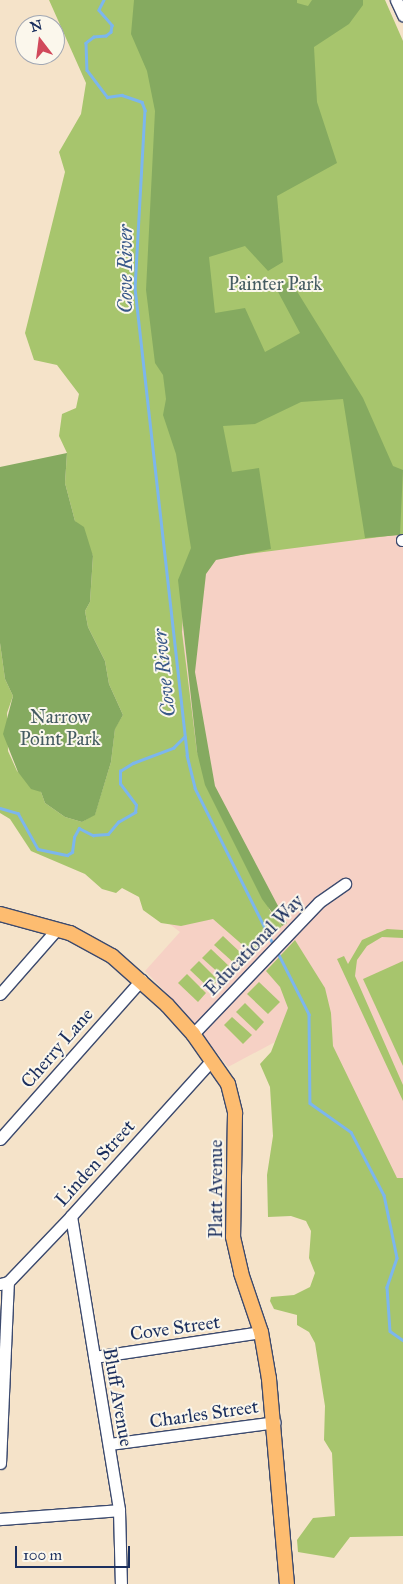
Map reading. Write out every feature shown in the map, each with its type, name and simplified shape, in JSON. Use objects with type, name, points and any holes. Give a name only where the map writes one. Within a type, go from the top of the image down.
[{"type":"main road","name":"Platt Avenue","points":[[0,914],[57,929],[99,946],[140,980],[193,1034],[228,1084],[235,1113],[233,1237],[241,1273],[261,1332],[275,1422],[287,1584]]},
{"type":"street","points":[[396,0],[403,15]]},
{"type":"street","name":"Educational Way","points":[[193,1034],[319,902],[345,884]]},
{"type":"street","points":[[0,994],[57,929]]},
{"type":"street","name":"Cherry Lane","points":[[0,1140],[140,980]]},
{"type":"street","name":"Linden Street","points":[[4,1283],[71,1216],[212,1060]]},
{"type":"street","name":"Bluff Avenue","points":[[71,1216],[119,1510],[121,1584]]},
{"type":"street","points":[[0,1463],[4,1283]]},
{"type":"street","name":"Cove Street","points":[[94,1357],[261,1332]]},
{"type":"street","name":"Charles Street","points":[[109,1444],[275,1422]]},
{"type":"street","points":[[0,1519],[119,1510]]},
{"type":"shaded area","points":[[403,522],[403,1188],[290,1034],[228,1067],[185,1012],[145,971],[180,932],[167,922],[118,554]]},
{"type":"green space","name":"Painter Park","points":[[49,0],[385,0],[403,41],[403,534],[186,562],[182,632],[197,752],[272,915],[282,926],[254,955],[213,919],[181,926],[161,923],[143,910],[139,897],[122,888],[116,893],[102,889],[85,874],[31,851],[10,819],[0,813],[0,643],[5,679],[13,696],[7,713],[8,751],[17,771],[41,792],[45,803],[65,817],[82,822],[95,814],[111,762],[115,728],[123,715],[109,684],[105,661],[88,627],[85,611],[90,602],[93,556],[75,521],[65,483],[67,453],[59,436],[62,414],[76,408],[79,394],[57,365],[34,360],[25,333],[65,172],[59,152],[81,114],[86,83],[65,36],[65,15],[56,15]]},
{"type":"green space","points":[[134,0],[297,0],[297,3],[308,6],[312,0],[363,0],[363,5],[349,24],[314,47],[317,102],[337,163],[277,196],[283,262],[268,271],[245,246],[209,257],[215,313],[245,308],[265,352],[300,333],[277,290],[290,280],[363,398],[393,466],[403,470],[400,535],[365,538],[343,399],[301,402],[255,424],[223,426],[232,472],[259,468],[271,549],[216,560],[206,574],[195,672],[215,786],[287,923],[282,926],[262,899],[205,785],[197,752],[178,580],[191,548],[176,454],[163,415],[166,399],[163,375],[155,363],[146,290],[155,111],[147,71],[131,34]]},
{"type":"green space","name":"Narrow Point Park","points":[[67,453],[65,483],[75,521],[84,527],[93,556],[90,602],[85,611],[88,627],[105,661],[109,684],[123,715],[115,729],[111,762],[95,815],[82,822],[65,817],[45,803],[41,792],[31,789],[18,772],[3,734],[13,696],[5,679],[0,643],[0,467]]},
{"type":"green space","points":[[387,929],[403,930],[403,938],[382,937],[367,946],[357,960],[355,976],[403,1085],[403,1101],[337,959],[344,956],[348,964],[362,940]]},
{"type":"green space","points":[[223,936],[242,954],[234,963],[214,945]]},
{"type":"green space","points":[[295,940],[325,988],[331,1013],[333,1046],[397,1178],[403,1178],[403,1536],[350,1537],[334,1558],[298,1552],[297,1540],[313,1518],[335,1516],[332,1453],[324,1440],[325,1406],[315,1343],[309,1332],[297,1325],[297,1315],[274,1309],[270,1301],[271,1297],[294,1295],[310,1287],[315,1273],[309,1258],[311,1231],[306,1221],[291,1216],[268,1217],[267,1175],[273,1136],[270,1087],[260,1064],[271,1052],[288,1008],[280,987],[266,971]]},
{"type":"green space","points":[[211,949],[230,967],[222,976],[202,958]]},
{"type":"green space","points":[[199,961],[218,980],[210,989],[190,970]]},
{"type":"green space","points":[[403,961],[403,1066],[363,979]]},
{"type":"green space","points":[[187,974],[206,993],[198,1002],[178,983]]},
{"type":"green space","points":[[259,982],[280,1002],[268,1014],[247,994]]},
{"type":"green space","points":[[245,1003],[264,1022],[256,1031],[236,1012]]},
{"type":"green space","points":[[232,1017],[252,1035],[243,1044],[224,1025]]},
{"type":"waterway","name":"Cove River","points":[[104,0],[99,10],[112,25],[111,32],[106,36],[94,37],[86,43],[87,70],[107,97],[122,95],[142,102],[145,110],[135,288],[187,755],[195,788],[273,944]]},
{"type":"waterway","points":[[0,808],[18,813],[38,849],[67,855],[72,852],[74,837],[79,828],[93,835],[108,834],[118,822],[135,812],[136,805],[120,784],[120,771],[133,763],[173,748],[184,737]]},
{"type":"waterway","name":"Cove River","points":[[277,951],[309,1014],[310,1103],[351,1132],[384,1195],[397,1258],[387,1287],[390,1331],[403,1340]]}]
